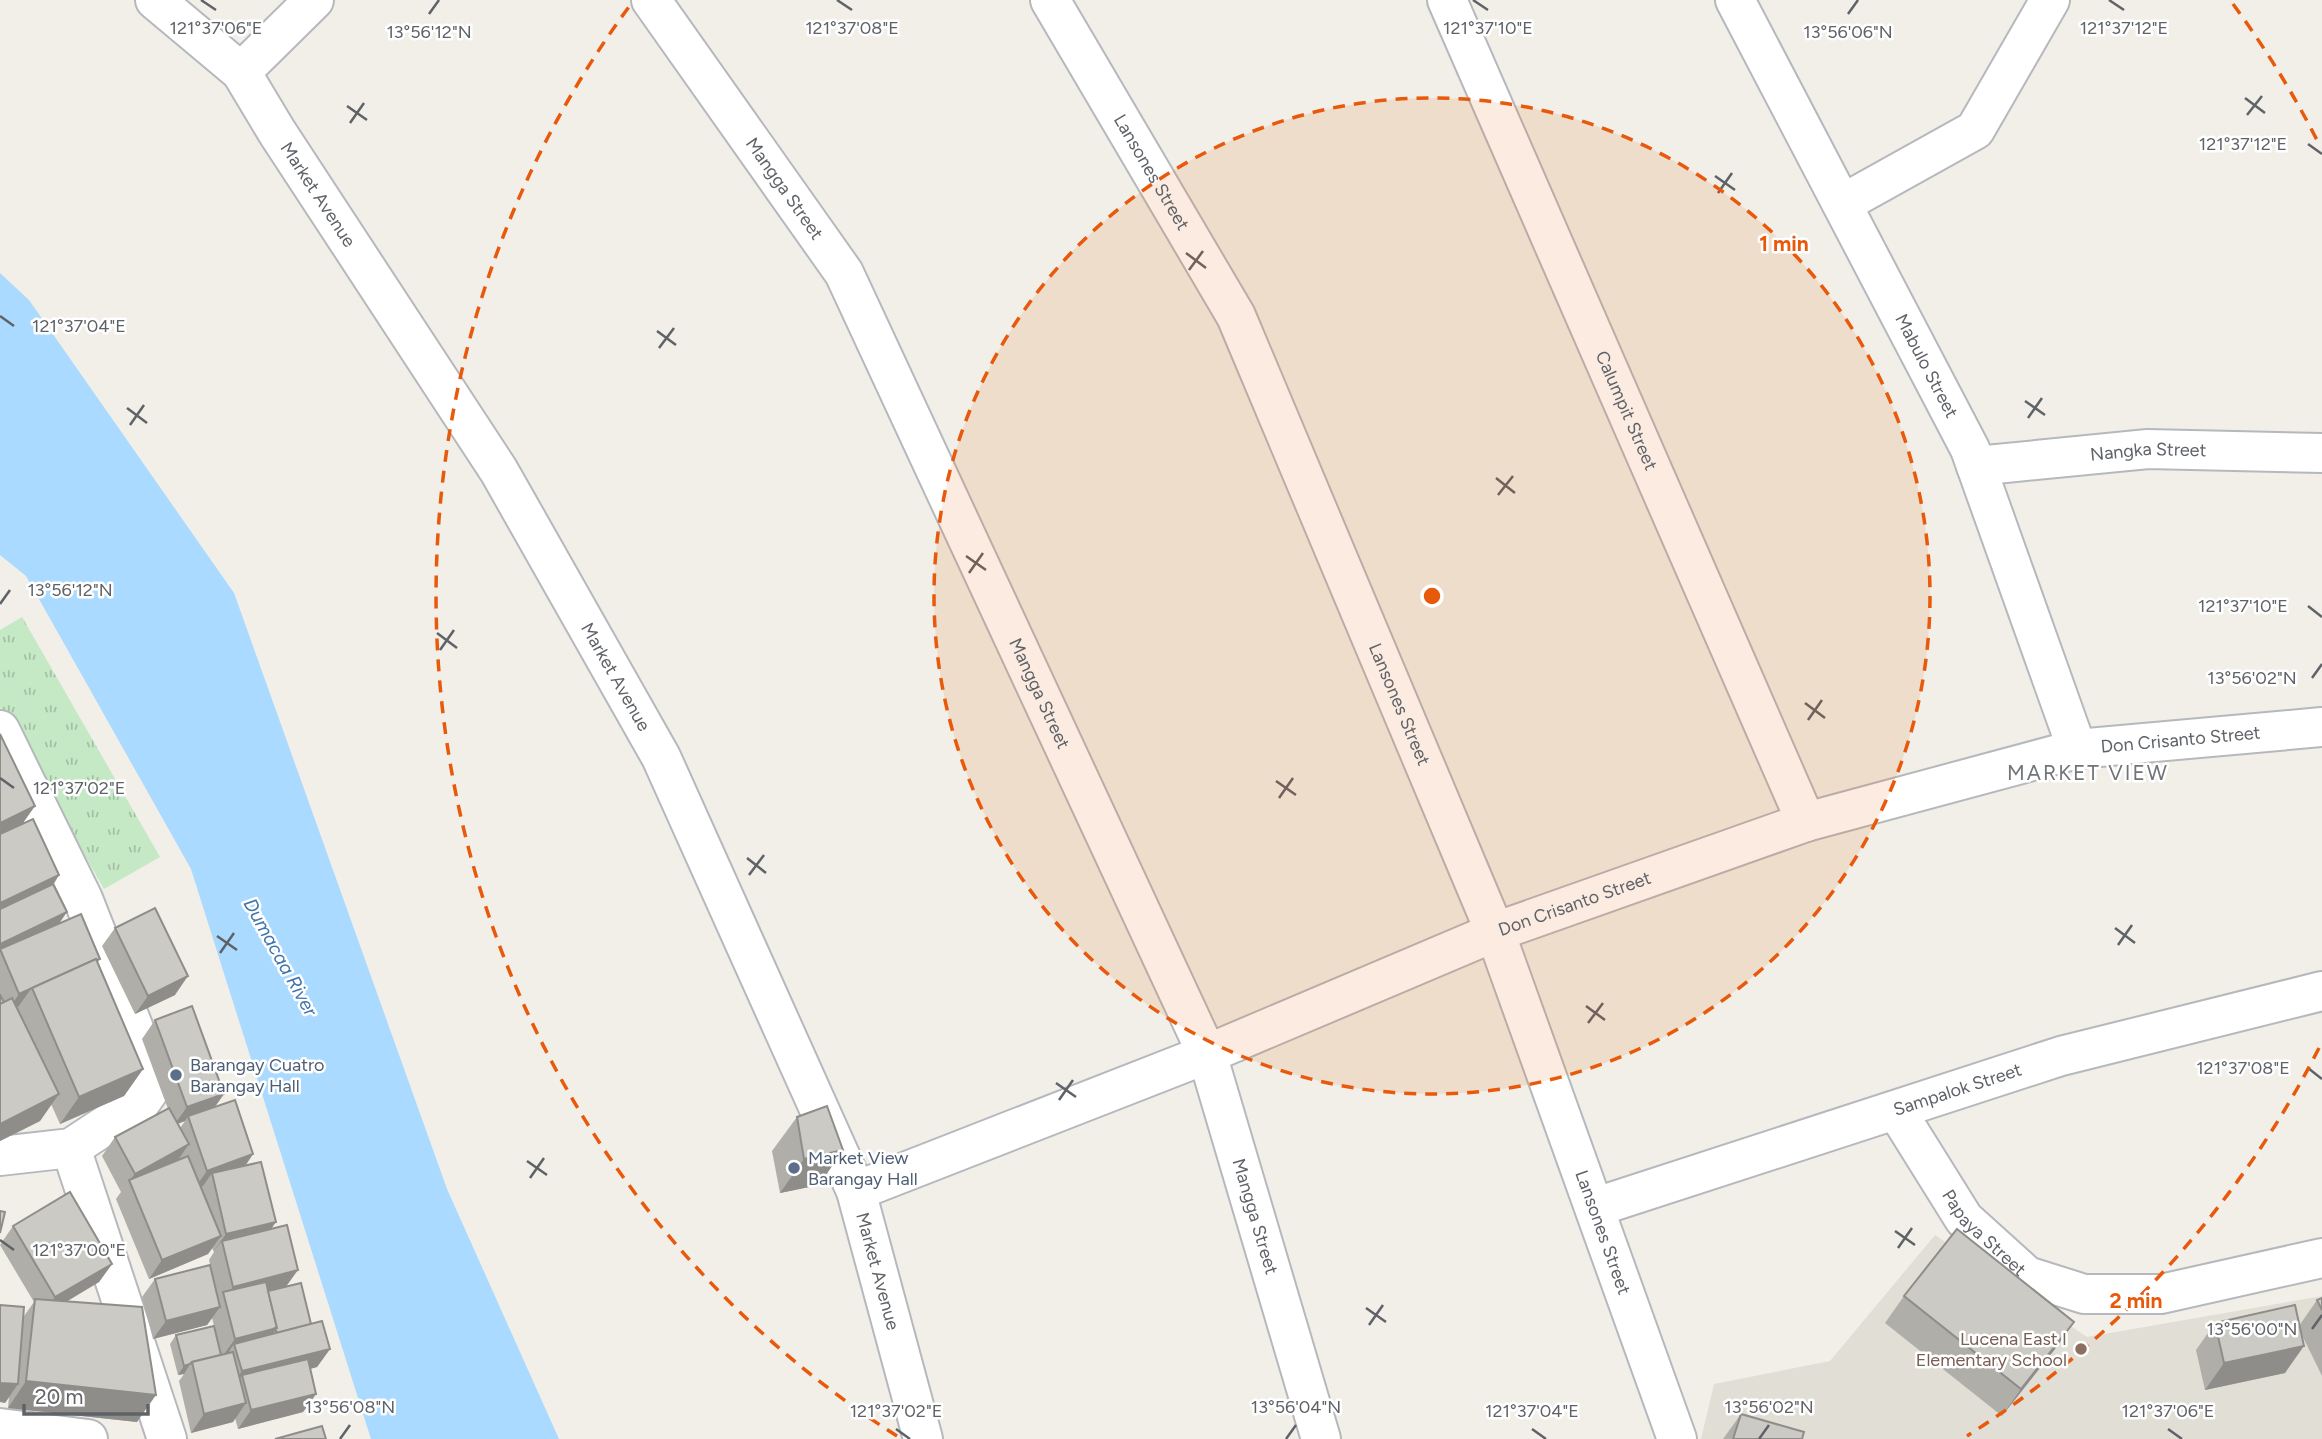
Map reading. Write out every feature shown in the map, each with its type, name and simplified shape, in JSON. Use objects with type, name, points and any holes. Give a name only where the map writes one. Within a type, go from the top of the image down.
[{"type":"street","name":"Market Avenue","points":[[155,0],[241,72],[277,132],[499,471],[661,757],[856,1191],[923,1439]]},
{"type":"street","points":[[241,72],[314,0]]},
{"type":"street","name":"Mangga Street","points":[[651,0],[844,273],[1207,1054],[1321,1439]]},
{"type":"street","name":"Lansones Street","points":[[1050,0],[1236,316],[1495,932],[1596,1207],[1677,1439]]},
{"type":"street","name":"Calumpit Street","points":[[1447,0],[1806,822]]},
{"type":"street","name":"Mabulo Street","points":[[1735,0],[1970,449],[2077,748]]},
{"type":"street","points":[[1842,204],[1975,130],[2050,0]]},
{"type":"street","name":"Nangka Street","points":[[1976,466],[2148,449],[2322,453]]},
{"type":"street","name":"Don Crisanto Street","points":[[856,1191],[1207,1054],[1495,932],[1806,822],[2077,748],[2322,727]]},
{"type":"street","points":[[0,730],[83,899],[155,1082],[141,1102],[71,1148],[0,1156]]},
{"type":"street","name":"Sampalok Street","points":[[1596,1207],[2062,1056],[2322,991]]},
{"type":"street","name":"Papaya Street","points":[[1896,1110],[1964,1219],[2026,1276],[2084,1294],[2161,1294],[2322,1258]]},
{"type":"street","points":[[71,1148],[167,1439]]},
{"type":"street","points":[[0,1428],[88,1439]]},
{"type":"shaded area","name":"Lucena East I Elementary School","points":[[1935,1235],[2087,1337],[2322,1296],[2322,1439],[1701,1439],[1714,1384],[1830,1361]]},
{"type":"green space","points":[[22,617],[160,857],[104,889],[0,707],[0,630]]},
{"type":"water","name":"Dumacaa River","points":[[0,273],[29,300],[234,593],[447,1189],[559,1439],[371,1439],[191,869],[26,576],[0,555]]},
{"type":"building","points":[[0,734],[35,806],[0,823]]},
{"type":"building","points":[[33,819],[59,875],[0,903],[0,834]]},
{"type":"building","points":[[53,884],[67,912],[0,944],[0,909]]},
{"type":"building","points":[[155,908],[188,976],[148,996],[115,928]]},
{"type":"building","points":[[81,914],[100,959],[19,994],[0,949]]},
{"type":"building","points":[[96,959],[143,1069],[79,1097],[32,988]]},
{"type":"building","points":[[12,998],[59,1094],[0,1124],[0,1004]]},
{"type":"building","points":[[192,1006],[224,1094],[187,1107],[155,1020]]},
{"type":"building","points":[[235,1100],[253,1154],[207,1171],[188,1116]]},
{"type":"building","points":[[827,1106],[843,1150],[804,1159],[797,1117]]},
{"type":"building","points":[[169,1108],[189,1144],[135,1174],[115,1137]]},
{"type":"building","points":[[188,1156],[221,1236],[162,1260],[129,1180]]},
{"type":"building","points":[[261,1162],[276,1222],[226,1234],[212,1173]]},
{"type":"building","points":[[70,1192],[112,1264],[55,1297],[13,1226]]},
{"type":"building","points":[[0,1211],[5,1212],[0,1233]]},
{"type":"building","points":[[287,1225],[298,1270],[233,1287],[222,1241]]},
{"type":"building","points":[[1957,1229],[2074,1322],[2021,1389],[1904,1296]]},
{"type":"building","points":[[210,1265],[220,1307],[166,1321],[155,1279]]},
{"type":"building","points":[[266,1282],[277,1328],[235,1339],[223,1292]]},
{"type":"building","points":[[301,1283],[311,1324],[277,1333],[268,1291]]},
{"type":"building","points":[[35,1299],[142,1307],[156,1395],[26,1381]]},
{"type":"building","points":[[0,1305],[24,1307],[18,1384],[0,1383]]},
{"type":"building","points":[[2295,1305],[2304,1346],[2224,1363],[2215,1323]]},
{"type":"building","points":[[322,1321],[330,1349],[242,1371],[234,1344]]},
{"type":"building","points":[[214,1326],[221,1355],[184,1366],[176,1335]]},
{"type":"building","points":[[233,1352],[246,1403],[204,1414],[192,1362]]},
{"type":"building","points":[[308,1359],[316,1394],[251,1410],[242,1375]]},
{"type":"building","points":[[1741,1414],[1804,1432],[1802,1439],[1733,1439]]},
{"type":"building","points":[[322,1426],[326,1439],[275,1439]]},
{"type":"place","name":"Barangay Cuatro Barangay Hall","points":[[176,1075]]},
{"type":"place","name":"Market View Barangay Hall","points":[[794,1168]]},
{"type":"place","name":"Lucena East I Elementary School","points":[[2081,1349]]},
{"type":"district","name":"MARKET VIEW","points":[[2088,773]]}]
